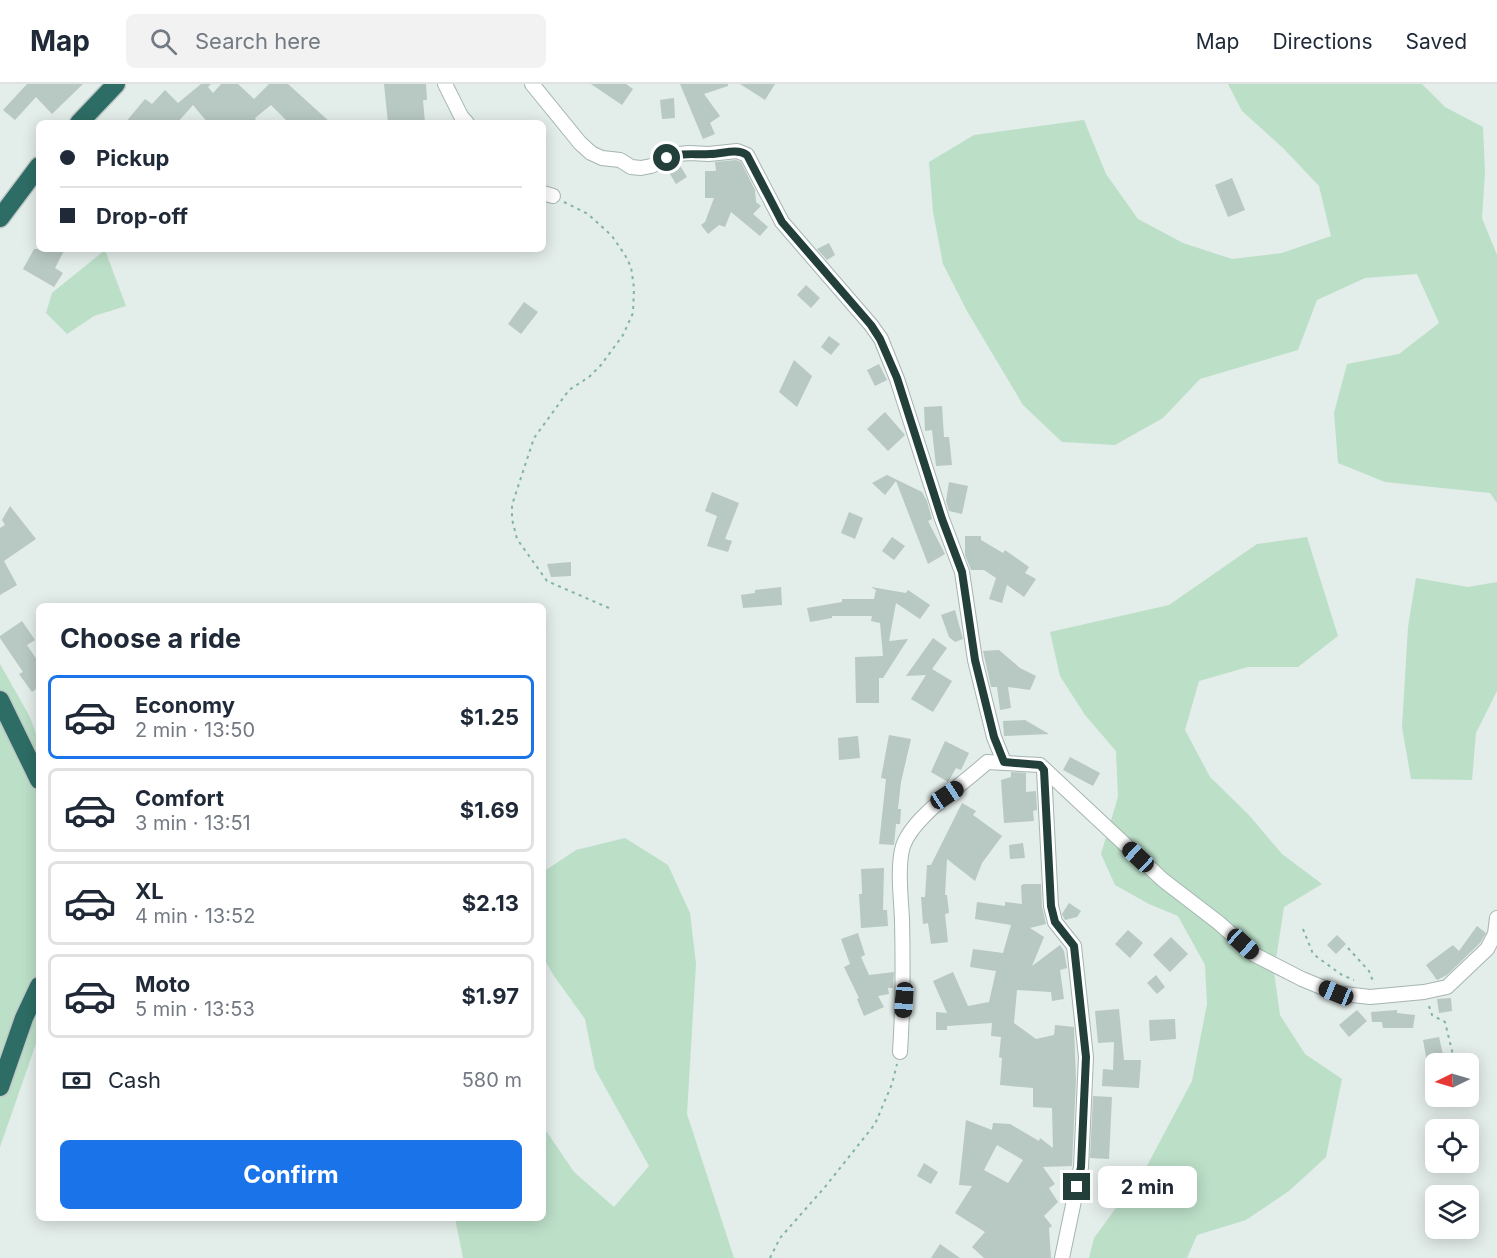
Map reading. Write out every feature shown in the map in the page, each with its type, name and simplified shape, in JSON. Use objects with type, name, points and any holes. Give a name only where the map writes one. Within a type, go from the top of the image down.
[{"type":"highway","points":[[82,120],[116,84]]},
{"type":"highway","points":[[0,218],[36,170]]},
{"type":"highway","points":[[0,700],[36,774]]},
{"type":"highway","points":[[0,1087],[24,1018],[36,992]]},
{"type":"street","points":[[445,84],[464,120]]},
{"type":"street","points":[[532,84],[580,143],[591,153],[602,158],[620,160],[631,167],[641,168],[679,154],[737,151],[747,155],[782,222],[871,325],[880,339],[897,378],[942,519],[962,572],[975,660],[994,737],[1004,762]]},
{"type":"street","points":[[900,1052],[904,1000],[901,873],[903,846],[917,824],[947,795],[965,783],[987,762],[1040,765],[1163,880],[1219,922],[1255,955],[1336,993],[1370,997],[1424,992],[1447,987],[1487,949],[1495,934],[1497,918]]},
{"type":"street","points":[[1044,770],[1051,906],[1055,922],[1074,946],[1086,1057],[1081,1167],[1062,1258]]},
{"type":"path","points":[[548,194],[588,214],[612,236],[631,267],[634,288],[633,313],[623,335],[601,365],[589,377],[569,390],[534,438],[512,505],[512,519],[517,539],[547,581],[609,608]]},
{"type":"path","points":[[1303,929],[1313,954],[1342,975],[1359,982]]},
{"type":"path","points":[[1347,948],[1369,971],[1377,989],[1368,985]]},
{"type":"path","points":[[1424,992],[1432,1015],[1445,1022],[1453,1053]]},
{"type":"path","points":[[770,1258],[780,1238],[825,1187],[875,1124],[892,1084],[900,1052]]},
{"type":"green space","points":[[1228,84],[1422,84],[1445,107],[1483,127],[1485,172],[1482,218],[1497,255],[1497,503],[1490,493],[1385,482],[1338,463],[1334,413],[1347,364],[1399,354],[1439,323],[1417,274],[1365,278],[1317,300],[1298,350],[1200,379],[1163,418],[1115,445],[1062,442],[1023,405],[967,311],[943,264],[933,212],[929,162],[974,135],[1084,120],[1106,174],[1138,219],[1183,243],[1232,259],[1282,253],[1331,236],[1319,186],[1283,148],[1242,111]]},
{"type":"green space","points":[[103,252],[106,252],[126,306],[94,316],[67,334],[46,313],[52,293]]},
{"type":"green space","points":[[1307,537],[1338,636],[1298,667],[1248,667],[1199,681],[1185,730],[1210,777],[1248,814],[1282,854],[1322,884],[1284,907],[1274,972],[1280,1015],[1305,1054],[1342,1079],[1326,1157],[1289,1191],[1246,1220],[1197,1235],[1187,1258],[1089,1258],[1094,1238],[1148,1164],[1192,1081],[1207,1004],[1205,965],[1178,916],[1149,904],[1115,885],[1101,854],[1118,797],[1116,751],[1085,715],[1060,676],[1050,632],[1169,605],[1257,544]]},
{"type":"green space","points":[[1416,578],[1468,587],[1497,582],[1497,691],[1476,733],[1472,780],[1411,779],[1402,727],[1408,627]]},
{"type":"green space","points":[[0,664],[30,717],[36,734],[36,1044],[0,1147]]},
{"type":"green space","points":[[625,838],[668,865],[690,913],[696,964],[687,1114],[734,1258],[463,1258],[456,1221],[546,1221],[546,1132],[574,1172],[614,1207],[649,1166],[595,1069],[585,1019],[546,962],[546,870],[576,850]]},
{"type":"building","points":[[27,84],[83,84],[52,114],[36,97],[15,120],[3,110]]},
{"type":"building","points":[[201,84],[211,84],[208,87],[213,93],[221,84],[238,84],[254,99],[269,84],[288,84],[328,120],[286,120],[271,105],[255,118],[256,120],[206,120],[193,105],[180,120],[128,120],[145,99],[152,104],[165,90],[178,103]]},
{"type":"building","points":[[384,84],[426,84],[427,100],[423,100],[425,120],[388,120]]},
{"type":"building","points":[[591,84],[626,84],[633,89],[622,105]]},
{"type":"building","points":[[680,84],[728,84],[728,86],[704,94],[720,116],[710,123],[715,134],[703,139]]},
{"type":"building","points":[[740,84],[775,84],[765,100]]},
{"type":"building","points":[[674,98],[675,118],[662,119],[660,100]]},
{"type":"building","points":[[736,160],[741,162],[755,190],[756,202],[761,206],[753,214],[768,227],[760,236],[731,212],[725,227],[719,225],[708,234],[701,225],[705,222],[714,198],[705,198],[705,171],[716,171],[715,162]]},
{"type":"building","points":[[679,164],[687,177],[676,184],[667,169]]},
{"type":"building","points":[[1232,178],[1245,210],[1228,217],[1215,185]]},
{"type":"building","points":[[829,243],[835,255],[827,260],[817,249]]},
{"type":"building","points":[[34,249],[36,252],[63,252],[55,268],[63,273],[54,287],[23,269]]},
{"type":"building","points":[[806,285],[820,298],[811,308],[797,295]]},
{"type":"building","points":[[524,302],[538,312],[521,334],[508,324]]},
{"type":"building","points":[[829,336],[840,344],[831,355],[821,347]]},
{"type":"building","points":[[794,360],[812,376],[797,407],[779,392]]},
{"type":"building","points":[[879,364],[887,380],[875,386],[867,370]]},
{"type":"building","points":[[942,406],[944,437],[949,437],[952,465],[936,466],[932,430],[925,431],[924,407]]},
{"type":"building","points":[[885,412],[905,435],[888,451],[867,429]]},
{"type":"building","points":[[887,475],[922,492],[932,519],[928,521],[945,554],[928,564],[896,481],[885,495],[872,483]]},
{"type":"building","points":[[949,482],[968,486],[962,514],[949,511],[946,501]]},
{"type":"building","points":[[712,492],[739,503],[725,539],[732,541],[728,552],[707,546],[717,516],[705,511]]},
{"type":"building","points":[[10,506],[36,539],[4,561],[17,585],[0,595],[0,528],[5,525],[2,520]]},
{"type":"building","points":[[849,512],[863,518],[855,539],[841,533]]},
{"type":"building","points":[[965,536],[981,536],[981,540],[1003,553],[1005,550],[1029,567],[1025,573],[1036,579],[1024,597],[1007,585],[1002,603],[989,599],[996,578],[984,570],[971,570],[965,555]]},
{"type":"building","points":[[892,537],[905,546],[894,560],[882,551]]},
{"type":"building","points":[[571,562],[571,576],[551,577],[547,564]]},
{"type":"building","points":[[781,587],[782,605],[743,608],[741,595],[755,593],[755,590]]},
{"type":"building","points":[[871,587],[906,593],[908,590],[930,605],[920,619],[896,603],[889,641],[908,639],[883,678],[879,678],[879,703],[856,703],[855,657],[883,656],[880,623],[871,621],[872,616],[832,616],[832,618],[810,622],[807,608],[842,602],[842,599],[874,599],[876,590]]},
{"type":"building","points":[[955,610],[963,639],[955,642],[949,637],[941,615]]},
{"type":"building","points":[[22,621],[35,640],[27,645],[36,658],[36,689],[32,692],[19,674],[23,672],[0,636]]},
{"type":"building","points":[[933,638],[947,648],[932,669],[952,681],[933,712],[911,699],[926,675],[906,676]]},
{"type":"building","points":[[999,650],[1020,668],[1036,676],[1030,690],[1008,687],[1011,708],[1000,710],[997,687],[991,687],[983,651]]},
{"type":"building","points":[[1025,720],[1049,734],[1004,736],[1003,721]]},
{"type":"building","points":[[889,735],[911,739],[901,782],[898,809],[901,809],[900,824],[896,824],[894,845],[879,844],[886,779],[881,778]]},
{"type":"building","points":[[858,736],[860,758],[839,760],[838,738]]},
{"type":"building","points":[[945,741],[969,753],[961,770],[956,768],[948,782],[931,772]]},
{"type":"building","points":[[1070,757],[1100,773],[1093,786],[1063,770]]},
{"type":"building","points":[[1011,772],[1026,773],[1026,792],[1036,791],[1037,810],[1033,811],[1034,821],[1004,823],[1001,780],[1011,777]]},
{"type":"building","points":[[962,803],[976,811],[973,815],[1002,836],[982,863],[975,881],[947,859],[945,895],[947,895],[949,913],[945,914],[948,942],[931,944],[928,923],[923,924],[921,897],[925,897],[927,865],[931,865]]},
{"type":"building","points":[[1023,843],[1025,858],[1010,859],[1009,845]]},
{"type":"building","points":[[884,868],[883,910],[887,910],[888,926],[861,928],[859,894],[862,894],[861,869]]},
{"type":"building","points":[[1041,884],[1046,924],[1030,928],[1044,937],[1032,966],[1060,945],[1064,951],[1067,968],[1060,970],[1064,999],[1052,1001],[1051,992],[1017,990],[1014,1023],[1036,1039],[1054,1035],[1055,1025],[1074,1027],[1076,1080],[1072,1166],[1043,1167],[1055,1184],[1049,1188],[1058,1202],[1044,1216],[1052,1226],[1049,1228],[1051,1258],[984,1258],[972,1247],[985,1232],[955,1213],[972,1186],[959,1185],[966,1120],[992,1130],[993,1123],[1010,1124],[1039,1141],[1040,1138],[1053,1148],[1052,1108],[1033,1107],[1033,1088],[1000,1085],[1001,1037],[991,1036],[992,1023],[947,1026],[947,1030],[936,1030],[936,1012],[947,1013],[933,981],[953,972],[968,1006],[989,1002],[996,971],[970,967],[973,949],[1003,953],[1011,925],[975,919],[977,902],[1005,906],[1005,902],[1022,904],[1021,886]],"holes":[[[997,1145],[1023,1160],[1008,1183],[984,1170]]]},
{"type":"building","points":[[1069,903],[1081,911],[1077,917],[1065,920],[1062,914]]},
{"type":"building","points":[[1477,926],[1486,933],[1480,943],[1447,975],[1437,980],[1426,965],[1453,945],[1459,951]]},
{"type":"building","points":[[1128,930],[1143,943],[1130,958],[1115,944]]},
{"type":"building","points":[[858,933],[865,955],[861,957],[869,975],[894,972],[893,988],[888,988],[889,994],[878,996],[884,1007],[864,1016],[857,999],[859,998],[844,967],[850,964],[841,939]]},
{"type":"building","points":[[1337,935],[1346,944],[1336,954],[1327,945]]},
{"type":"building","points":[[1171,937],[1188,954],[1170,972],[1153,955]]},
{"type":"building","points":[[1156,975],[1165,987],[1157,994],[1147,983]]},
{"type":"building","points":[[1451,998],[1452,1011],[1439,1013],[1437,999]]},
{"type":"building","points":[[1119,1009],[1124,1060],[1141,1060],[1139,1088],[1102,1086],[1103,1069],[1113,1070],[1114,1042],[1098,1043],[1095,1011]]},
{"type":"building","points":[[1357,1010],[1367,1021],[1349,1037],[1339,1025]]},
{"type":"building","points":[[1397,1010],[1397,1013],[1415,1015],[1413,1028],[1383,1028],[1382,1022],[1372,1022],[1371,1012]]},
{"type":"building","points":[[1175,1019],[1176,1039],[1150,1041],[1149,1020]]},
{"type":"building","points":[[1439,1037],[1443,1053],[1425,1053],[1423,1040]]},
{"type":"building","points":[[1093,1096],[1112,1097],[1109,1159],[1090,1158]]},
{"type":"building","points":[[924,1163],[938,1172],[931,1184],[917,1176]]},
{"type":"building","points":[[940,1244],[960,1258],[931,1258]]},
{"type":"route","points":[[667,158],[679,154],[737,151],[747,155],[782,222],[871,325],[880,339],[897,378],[942,519],[962,572],[975,660],[994,737],[1004,762],[1040,765],[1044,770],[1051,906],[1055,922],[1074,946],[1086,1057],[1081,1167],[1077,1187]]}]
